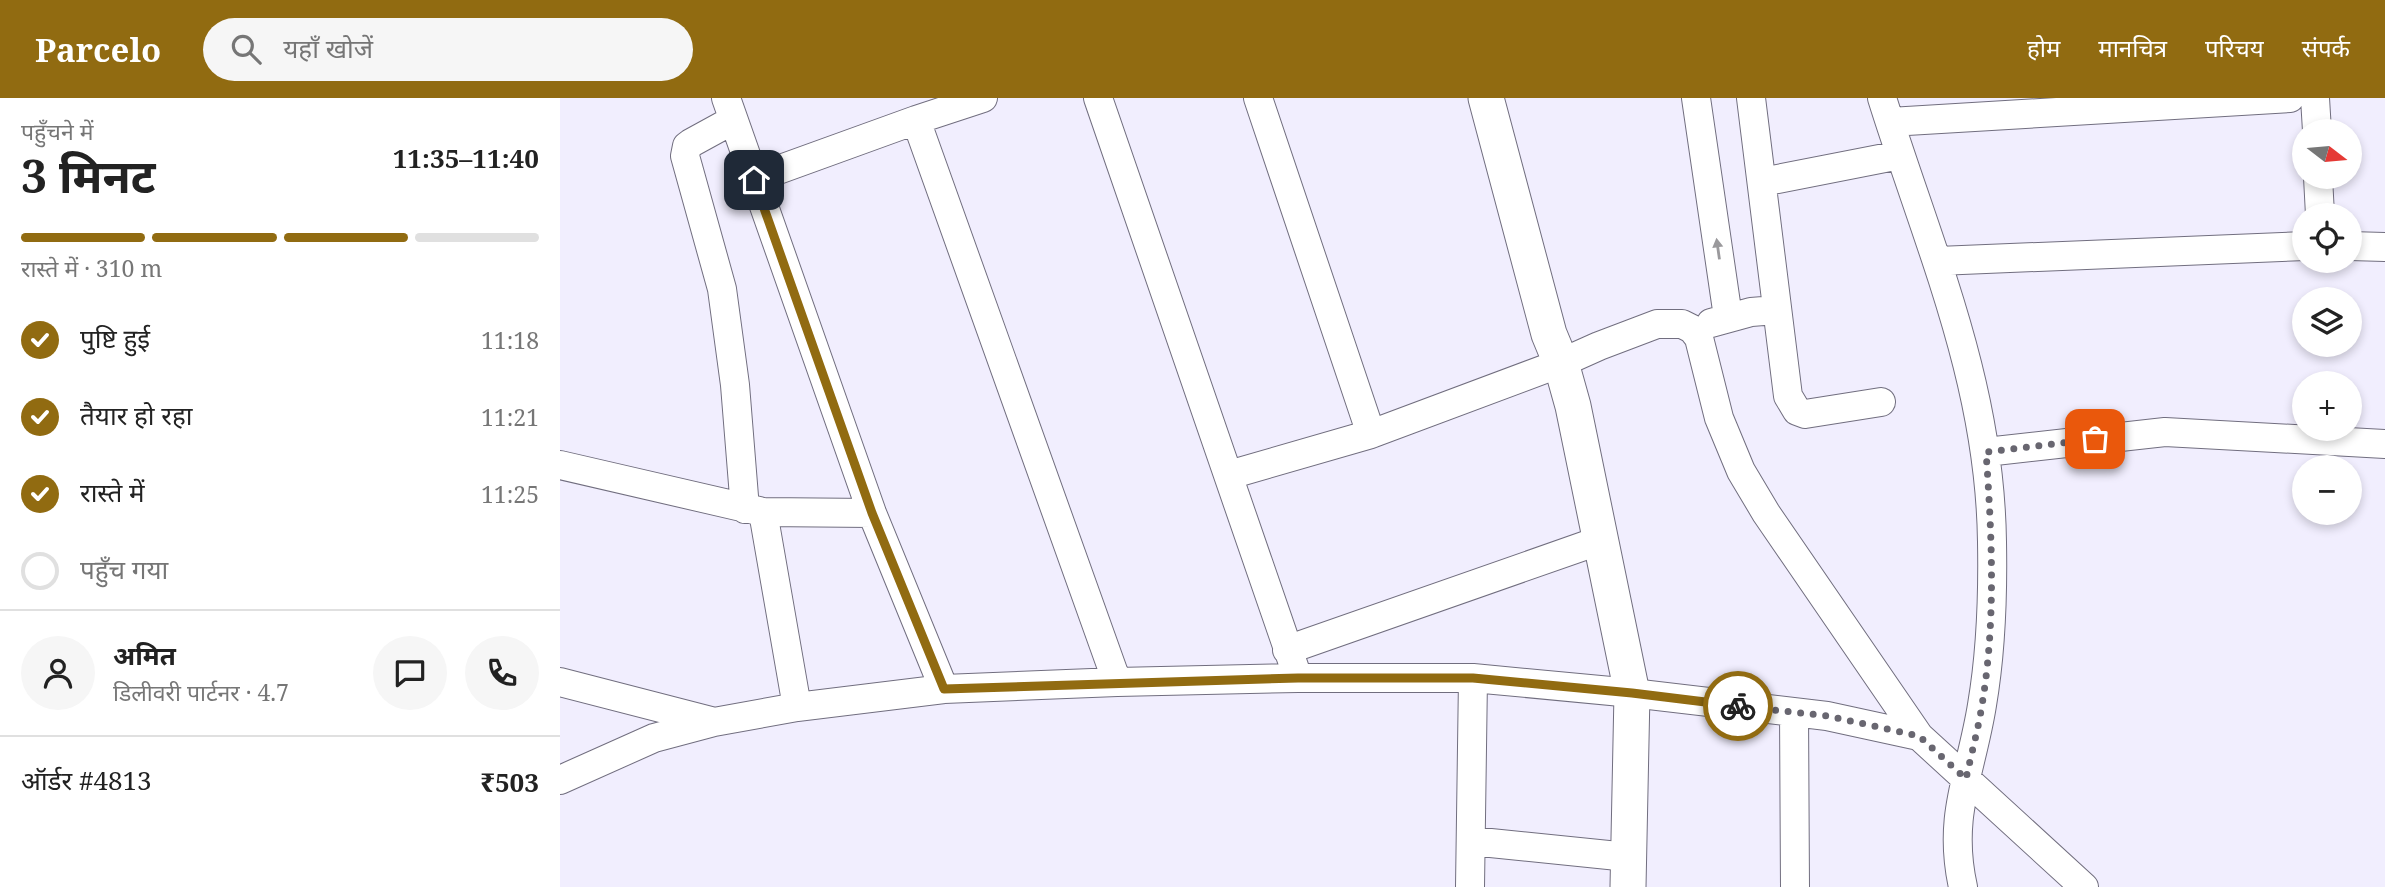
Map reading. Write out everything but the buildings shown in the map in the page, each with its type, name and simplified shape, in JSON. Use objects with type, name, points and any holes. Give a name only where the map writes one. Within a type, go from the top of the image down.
[{"type":"street","points":[[754,180],[983,98]]},
{"type":"street","points":[[1098,98],[1298,678]]},
{"type":"street","points":[[1258,98],[1371,434]]},
{"type":"street","points":[[1471,841],[1628,872],[1632,693],[1573,406],[1561,363],[1549,334],[1486,98]]},
{"type":"street","points":[[1696,98],[1728,317]]},
{"type":"street","points":[[1751,98],[1788,396],[1797,411],[1805,414],[1881,402]]},
{"type":"street","points":[[1963,887],[1956,841],[1959,805],[1982,706],[1990,638],[1992,541],[1986,452],[1970,369],[1938,261],[1886,110],[2290,98]]},
{"type":"street","points":[[2315,98],[2316,119]]},
{"type":"street","points":[[797,708],[754,511],[722,289],[685,156],[687,146],[729,109],[872,513],[944,689]]},
{"type":"street","points":[[916,120],[1117,682]]},
{"type":"street","points":[[1762,182],[1900,155]]},
{"type":"street","points":[[2362,246],[2385,247]]},
{"type":"street","points":[[1938,261],[2292,247]]},
{"type":"street","points":[[1692,329],[1728,317],[1776,310]]},
{"type":"street","points":[[1229,475],[1371,434],[1657,324],[1682,324],[1692,329],[1699,338],[1719,418],[1741,471],[1766,513],[1919,736],[2084,887]]},
{"type":"street","points":[[1986,452],[2165,432],[2385,444]]},
{"type":"street","points":[[560,465],[754,511],[872,513]]},
{"type":"street","points":[[1287,650],[1601,540]]},
{"type":"street","points":[[560,780],[654,738],[713,722],[944,689],[1117,682],[1473,678],[1828,716],[1919,736]]},
{"type":"street","points":[[1470,887],[1473,678]]},
{"type":"street","points":[[560,682],[713,722]]},
{"type":"street","points":[[1794,712],[1795,887]]},
{"type":"way so far","points":[[1738,706],[1828,716],[1919,736],[1966,779],[1982,706],[1990,638],[1992,541],[1986,452],[2095,439]]},
{"type":"route","points":[[754,180],[872,513],[944,689],[1298,678],[1473,678],[1738,706]]}]
